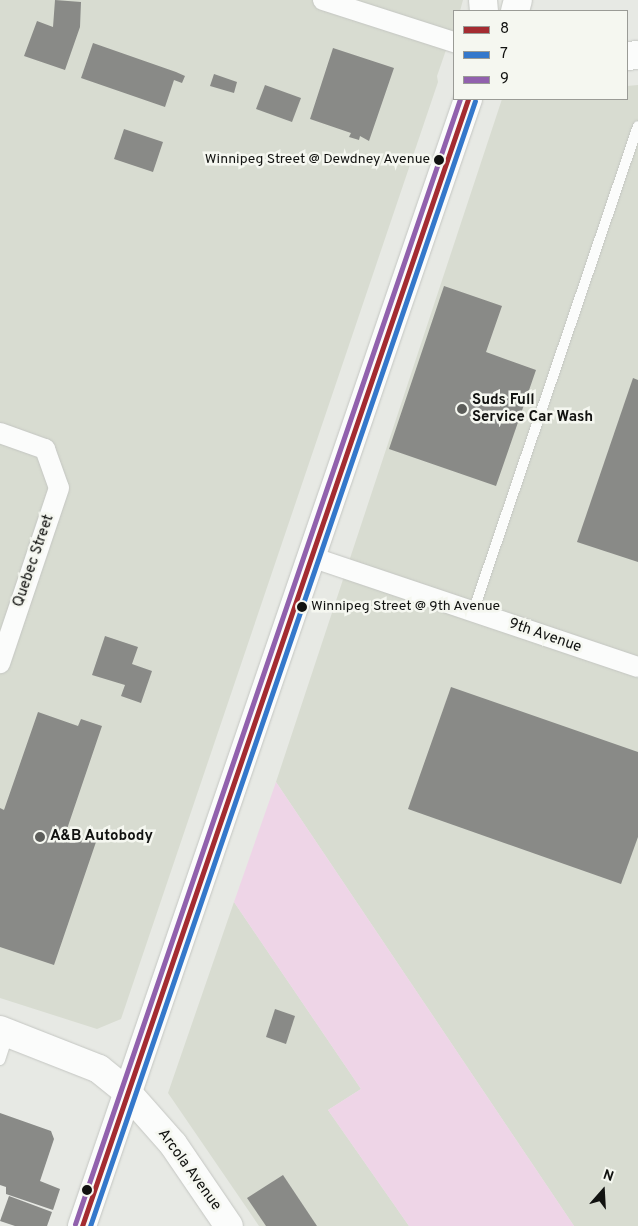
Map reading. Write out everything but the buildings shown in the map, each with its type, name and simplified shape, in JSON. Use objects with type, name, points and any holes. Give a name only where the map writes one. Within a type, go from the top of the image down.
[{"type":"main road","points":[[82,1226],[468,100]]},
{"type":"main road","name":"Arcola Avenue","points":[[5,1031],[99,1069],[127,1092],[173,1144],[229,1226]]},
{"type":"street","points":[[323,0],[453,42]]},
{"type":"street","name":"Quebec Street","points":[[0,433],[45,449],[59,488],[0,663]]},
{"type":"street","name":"9th Avenue","points":[[311,557],[638,667]]},
{"type":"lane","points":[[473,612],[638,126]]},
{"type":"lane","points":[[0,1060],[5,1031]]},
{"type":"shaded area","points":[[0,0],[463,0],[460,10],[453,10],[453,30],[437,76],[438,82],[121,1019],[97,1029],[0,998]]},
{"type":"shaded area","points":[[638,85],[638,1226],[574,1226],[276,782],[502,100],[628,100],[628,86]]},
{"type":"shaded area","points":[[276,782],[574,1226],[409,1226],[328,1110],[361,1089],[234,902]]},
{"type":"shaded area","points":[[234,902],[361,1089],[328,1110],[409,1226],[259,1226],[168,1093]]},
{"type":"transit line","name":"9","points":[[75,1224],[460,100]]},
{"type":"transit line","name":"8","points":[[82,1226],[468,100]]},
{"type":"transit line","name":"7","points":[[90,1226],[475,101]]},
{"type":"place","name":"Winnipeg Street @ Dewdney Avenue","points":[[439,160]]},
{"type":"place","name":"Suds Full Service Car Wash","points":[[462,409]]},
{"type":"place","name":"Winnipeg Street @ 9th Avenue","points":[[302,607]]},
{"type":"place","name":"A&B Autobody","points":[[40,837]]}]
